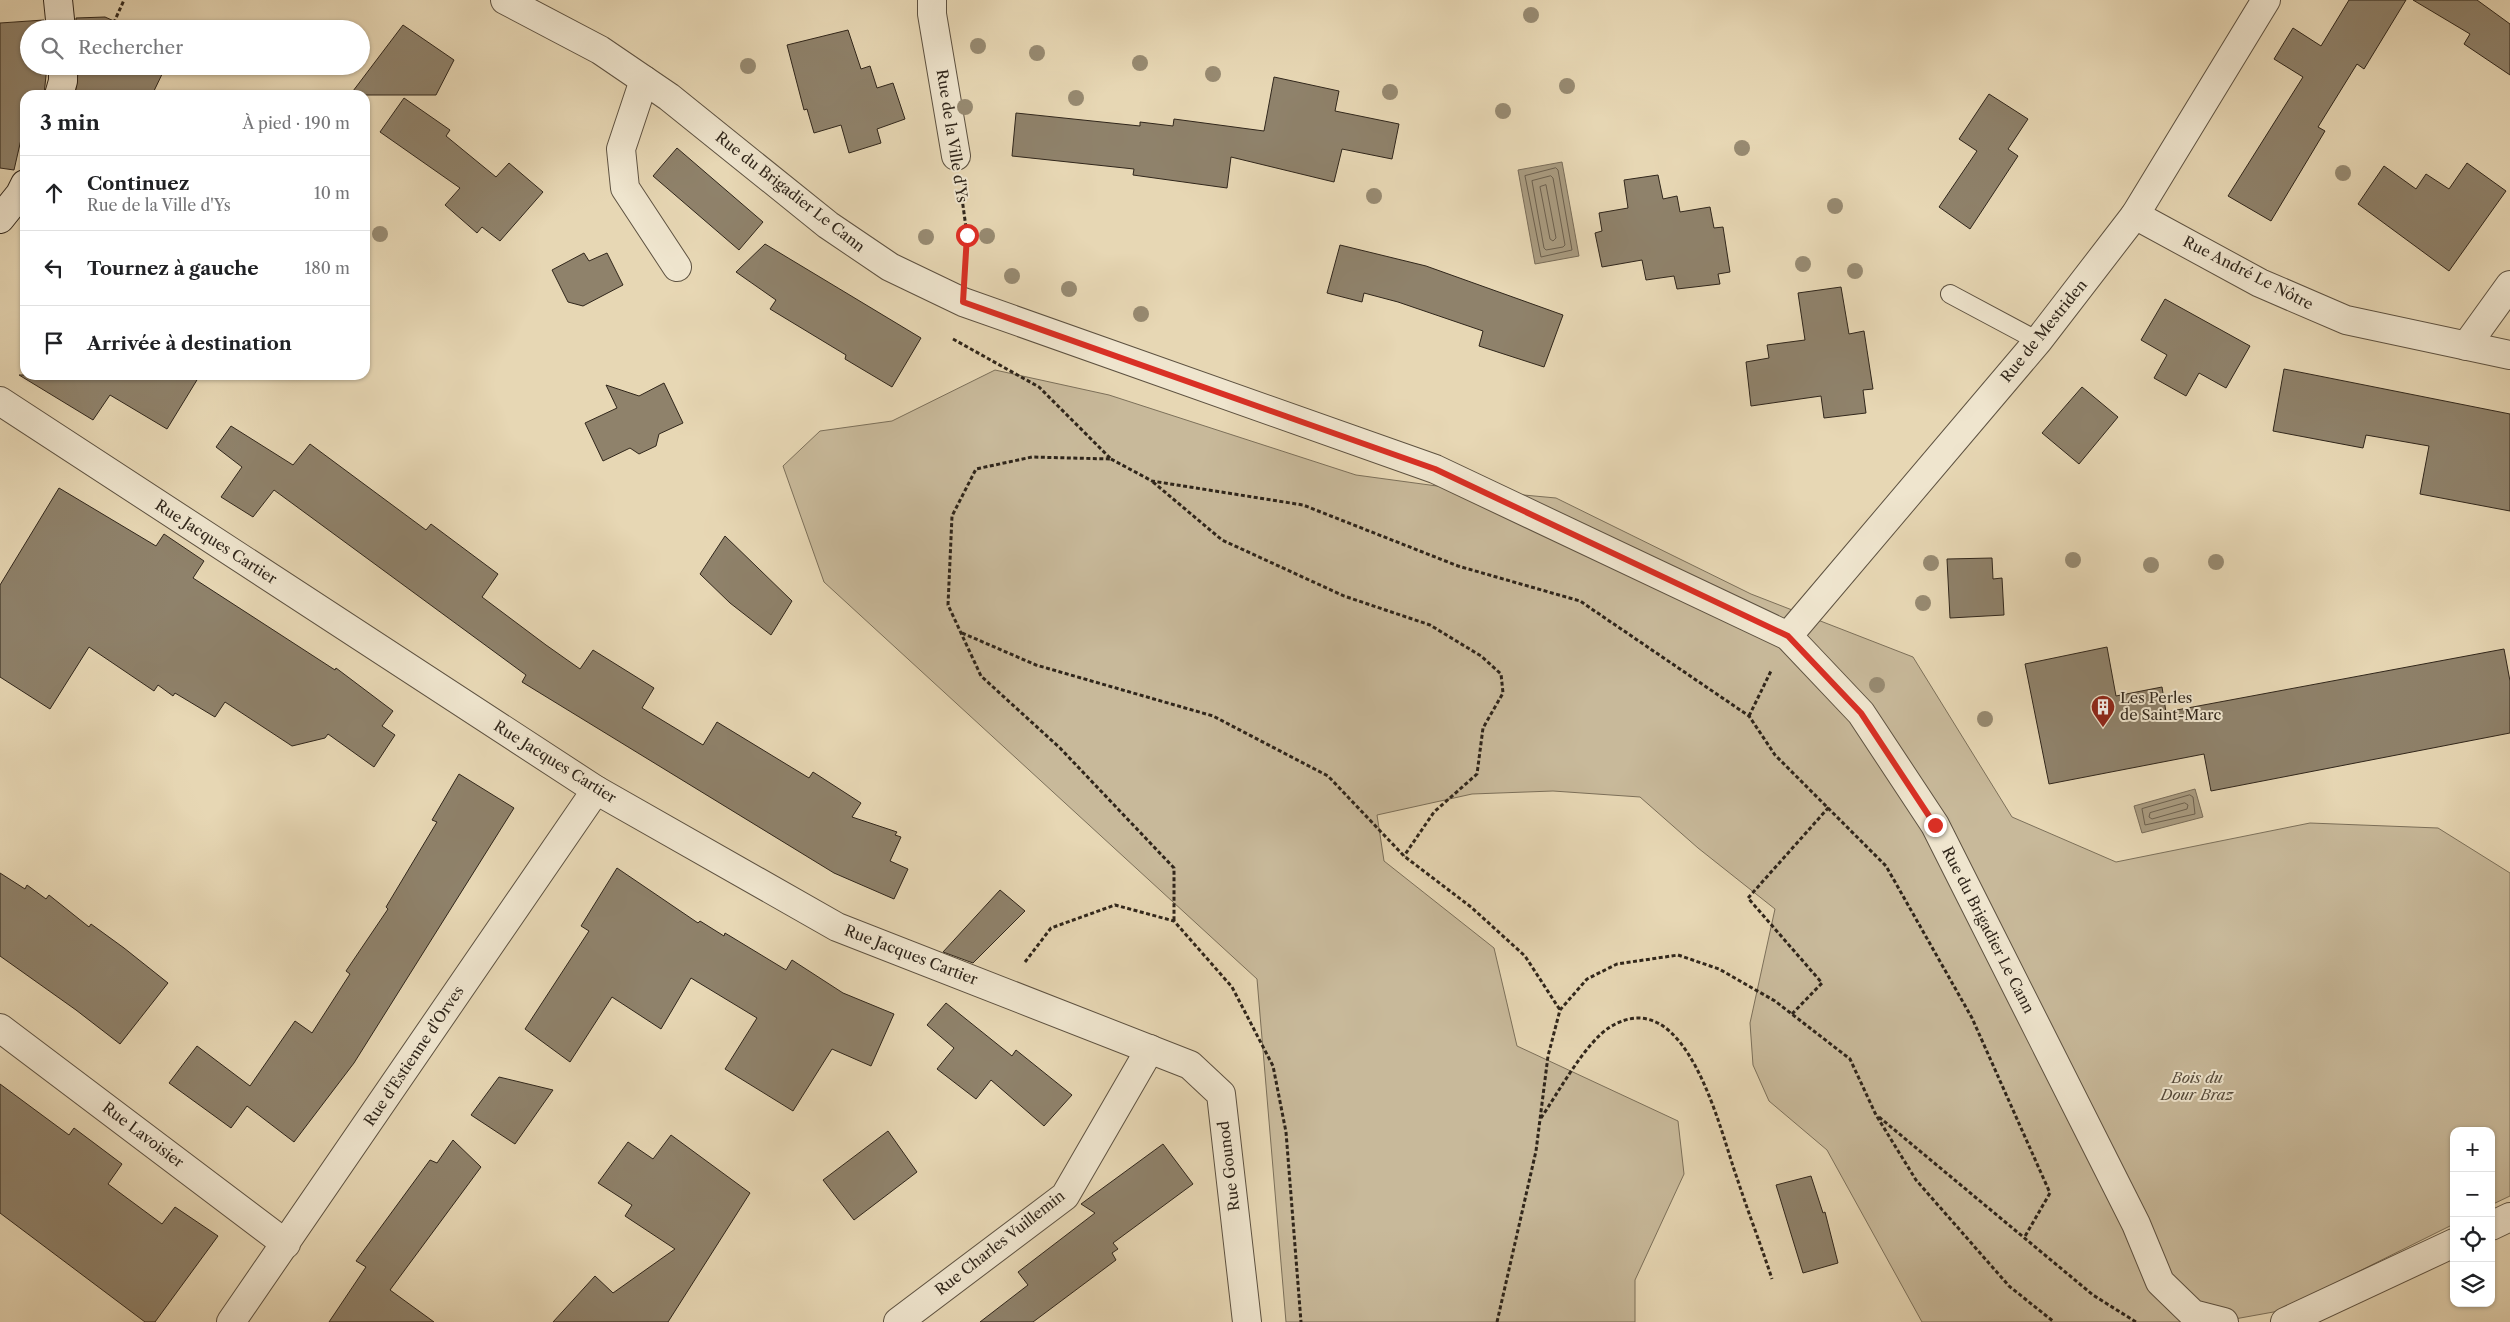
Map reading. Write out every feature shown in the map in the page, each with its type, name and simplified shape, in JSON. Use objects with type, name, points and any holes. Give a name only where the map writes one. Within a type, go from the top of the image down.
[{"type":"street","points":[[58,0],[61,20]]},
{"type":"street","name":"Rue du Brigadier Le Cann","points":[[505,0],[600,50],[644,80],[668,97],[828,225],[890,267],[963,302],[1435,469],[1788,636],[1861,713],[1935,825],[2127,1207],[2160,1282],[2193,1314],[2224,1322]]},
{"type":"street","name":"Rue de la Ville d'Ys","points":[[932,0],[932,14],[956,156]]},
{"type":"street","name":"Rue de Mestriden","points":[[1788,636],[2038,341],[2135,215],[2266,0]]},
{"type":"street","points":[[61,90],[64,75]]},
{"type":"street","points":[[644,80],[621,149],[625,188],[677,267]]},
{"type":"street","points":[[0,219],[20,194]]},
{"type":"street","name":"Rue André Le Nôtre","points":[[2135,215],[2260,283],[2346,320],[2510,355]]},
{"type":"street","points":[[2466,346],[2510,285]]},
{"type":"street","name":"Rue Jacques Cartier","points":[[0,402],[596,790],[838,927],[1150,1049]]},
{"type":"street","name":"Rue d'Estienne d'Orves","points":[[231,1322],[596,790]]},
{"type":"street","name":"Rue Lavoisier","points":[[0,1028],[286,1244]]},
{"type":"street","name":"Rue Charles Vuillemin","points":[[898,1322],[1065,1196],[1150,1049]]},
{"type":"street","name":"Rue Gounod","points":[[1150,1049],[1190,1065],[1221,1094],[1247,1322]]},
{"type":"street","points":[[2495,1224],[2510,1217]]},
{"type":"street","points":[[2284,1322],[2450,1245]]},
{"type":"lane","points":[[1950,294],[2038,341]]},
{"type":"path","points":[[116,20],[124,0]]},
{"type":"path","name":"Rue de la Ville d'Ys","points":[[956,156],[967,235],[963,302]]},
{"type":"path","points":[[963,302],[946,336],[1039,386],[1111,459],[1152,481],[1222,540],[1344,596],[1430,625],[1481,656],[1501,674],[1503,693],[1482,728],[1477,774],[1434,812],[1404,856]]},
{"type":"path","points":[[1111,459],[1032,457],[976,469],[952,516],[948,605],[982,676],[1060,748],[1174,868],[1174,921]]},
{"type":"path","points":[[1152,481],[1303,505],[1458,566],[1580,601],[1749,716],[1775,755],[1886,866],[1976,1027],[2050,1193],[2024,1238]]},
{"type":"path","points":[[961,632],[1036,665],[1213,716],[1328,776],[1404,856],[1471,906],[1525,956],[1560,1010]]},
{"type":"path","points":[[1749,716],[1788,636]]},
{"type":"path","points":[[1792,1014],[1822,983],[1748,898],[1829,807]]},
{"type":"path","points":[[1497,1322],[1536,1151],[1548,1056],[1560,1010],[1586,979],[1617,964],[1678,955],[1719,969],[1792,1014],[1850,1059],[1876,1115],[1916,1180],[2009,1286],[2054,1322]]},
{"type":"path","points":[[1541,1118],[1587,1049],[1610,1027],[1638,1017],[1657,1022],[1686,1049],[1716,1109],[1736,1177],[1772,1279]]},
{"type":"path","points":[[1876,1115],[2093,1295],[2136,1322]]},
{"type":"green space","name":"Bois du Dour Braz","points":[[995,370],[1109,395],[1356,475],[1459,489],[1556,498],[1751,594],[1913,657],[2012,817],[2116,862],[2310,823],[2438,828],[2510,873],[2510,1196],[2495,1203],[2495,1127],[2450,1127],[2450,1226],[2279,1311],[2218,1322],[1922,1322],[1827,1150],[1769,1101],[1753,1065],[1750,1023],[1775,909],[1698,848],[1640,797],[1553,791],[1472,794],[1377,815],[1384,861],[1494,948],[1517,1046],[1678,1121],[1684,1174],[1635,1280],[1635,1322],[1286,1322],[1257,979],[824,582],[783,466],[820,431],[892,421]]},
{"type":"water","points":[[1562,162],[1579,256],[1535,264],[1518,170]]},
{"type":"water","points":[[2195,789],[2203,817],[2142,833],[2134,806]]},
{"type":"building","points":[[2349,0],[2406,0],[2364,69],[2357,64],[2318,127],[2325,131],[2271,221],[2228,196],[2303,77],[2274,59],[2293,28],[2321,46]]},
{"type":"building","points":[[2413,0],[2477,0],[2510,24],[2510,75],[2464,44],[2470,34]]},
{"type":"building","points":[[105,17],[112,20],[76,20],[76,18]]},
{"type":"building","points":[[20,22],[20,75],[46,75],[45,90],[20,90],[20,144],[14,170],[0,168],[0,23]]},
{"type":"building","points":[[403,25],[454,60],[436,95],[370,95],[370,90],[354,90],[365,75],[370,75],[370,69]]},
{"type":"building","points":[[848,30],[861,69],[870,66],[877,88],[893,83],[905,119],[877,129],[881,143],[849,153],[841,125],[814,133],[807,109],[804,110],[787,45]]},
{"type":"building","points":[[78,75],[162,75],[154,90],[76,90]]},
{"type":"building","points":[[1274,77],[1339,91],[1335,111],[1399,124],[1392,159],[1342,149],[1334,182],[1231,157],[1227,188],[1133,175],[1134,169],[1012,156],[1016,113],[1140,126],[1140,122],[1173,126],[1174,119],[1264,131]]},
{"type":"building","points":[[1989,94],[2028,119],[2008,149],[2018,156],[1970,229],[1939,207],[1977,151],[1959,139]]},
{"type":"building","points":[[404,98],[450,130],[446,136],[496,177],[509,163],[543,192],[500,241],[482,227],[477,233],[445,205],[460,188],[380,132]]},
{"type":"building","points":[[677,148],[763,222],[739,250],[653,176]]},
{"type":"building","points":[[2467,163],[2506,191],[2449,271],[2358,204],[2384,166],[2416,189],[2426,174],[2449,189]]},
{"type":"building","points":[[1658,175],[1663,199],[1677,196],[1680,212],[1710,207],[1714,228],[1723,227],[1730,272],[1718,274],[1720,284],[1677,289],[1674,276],[1646,280],[1642,260],[1602,267],[1595,233],[1602,231],[1599,213],[1628,208],[1624,180]]},
{"type":"building","points":[[765,244],[921,338],[892,387],[845,359],[846,355],[770,309],[776,300],[736,272]]},
{"type":"building","points":[[1340,245],[1426,266],[1563,315],[1544,367],[1479,346],[1483,331],[1398,302],[1364,293],[1362,302],[1327,293]]},
{"type":"building","points":[[584,253],[589,261],[607,253],[623,285],[583,306],[568,302],[552,270]]},
{"type":"building","points":[[1841,287],[1849,334],[1864,331],[1873,389],[1863,390],[1866,413],[1824,418],[1821,396],[1751,406],[1746,362],[1769,358],[1767,345],[1805,340],[1798,293]]},
{"type":"building","points":[[2165,299],[2250,346],[2226,388],[2199,373],[2186,396],[2154,378],[2167,355],[2141,340]]},
{"type":"building","points":[[2284,369],[2510,414],[2510,511],[2420,494],[2429,446],[2366,435],[2363,448],[2273,431]]},
{"type":"building","points":[[27,380],[197,380],[167,429],[110,395],[93,420]]},
{"type":"building","points":[[664,383],[683,423],[659,434],[656,446],[639,454],[630,448],[603,461],[585,423],[617,408],[606,385],[639,396]]},
{"type":"building","points":[[2082,387],[2118,417],[2079,464],[2042,433]]},
{"type":"building","points":[[231,426],[293,465],[310,444],[426,530],[431,524],[498,574],[482,597],[580,669],[593,650],[654,688],[642,708],[703,745],[717,722],[809,778],[813,772],[861,803],[852,817],[897,832],[895,835],[901,837],[890,861],[908,869],[894,899],[834,873],[522,682],[526,675],[274,490],[253,517],[221,497],[242,467],[216,447]]},
{"type":"building","points":[[59,488],[156,546],[164,534],[204,561],[193,578],[335,670],[336,668],[393,711],[382,726],[395,735],[374,767],[328,734],[325,738],[292,746],[225,702],[215,717],[175,693],[173,696],[158,685],[154,691],[89,647],[50,709],[0,677],[0,585]]},
{"type":"building","points":[[725,536],[792,601],[771,635],[730,603],[700,574]]},
{"type":"building","points":[[1992,558],[1993,579],[2002,578],[2004,615],[1950,618],[1947,559]]},
{"type":"building","points":[[2107,647],[2116,696],[2162,687],[2166,712],[2504,649],[2510,681],[2510,733],[2211,791],[2204,754],[2049,784],[2025,664]]},
{"type":"building","points":[[459,774],[514,808],[354,1063],[294,1142],[247,1106],[231,1128],[169,1083],[197,1046],[250,1086],[295,1021],[312,1033],[350,974],[346,971],[388,909],[386,907],[437,822],[432,820]]},
{"type":"building","points":[[617,868],[698,923],[700,921],[724,936],[725,933],[786,970],[792,960],[843,993],[894,1014],[871,1066],[832,1049],[793,1111],[725,1069],[757,1018],[691,978],[661,1029],[612,997],[570,1062],[525,1029],[589,931],[581,926]]},
{"type":"building","points":[[0,873],[25,889],[27,885],[46,899],[49,895],[89,927],[91,924],[124,948],[168,983],[120,1044],[0,956]]},
{"type":"building","points":[[1000,890],[1025,911],[973,963],[943,952]]},
{"type":"building","points":[[946,1003],[1012,1056],[1016,1050],[1072,1095],[1044,1126],[991,1080],[976,1099],[937,1069],[954,1048],[927,1025]]},
{"type":"building","points":[[499,1077],[553,1090],[515,1144],[471,1115]]},
{"type":"building","points":[[0,1084],[69,1135],[74,1128],[122,1164],[108,1184],[162,1224],[175,1207],[218,1236],[155,1322],[145,1322],[0,1213]]},
{"type":"building","points":[[888,1131],[917,1172],[854,1220],[823,1180]]},
{"type":"building","points":[[671,1135],[750,1193],[668,1322],[553,1322],[595,1276],[613,1293],[675,1249],[625,1216],[632,1205],[598,1183],[628,1142],[653,1159]]},
{"type":"building","points":[[453,1140],[481,1167],[390,1290],[434,1322],[329,1322],[366,1267],[356,1261],[430,1160],[437,1163]]},
{"type":"building","points":[[1163,1144],[1193,1184],[1113,1243],[1118,1249],[1112,1253],[1116,1260],[1033,1322],[980,1322],[1028,1285],[1018,1272],[1095,1213],[1081,1204]]},
{"type":"building","points":[[1811,1176],[1823,1213],[1825,1212],[1838,1263],[1803,1273],[1776,1185]]},
{"type":"place","name":"Les Perles de Saint-Marc","points":[[2103,728]]},
{"type":"route","points":[[967,235],[963,302],[1068,341],[1435,469],[1788,636],[1861,713],[1935,825]]}]
